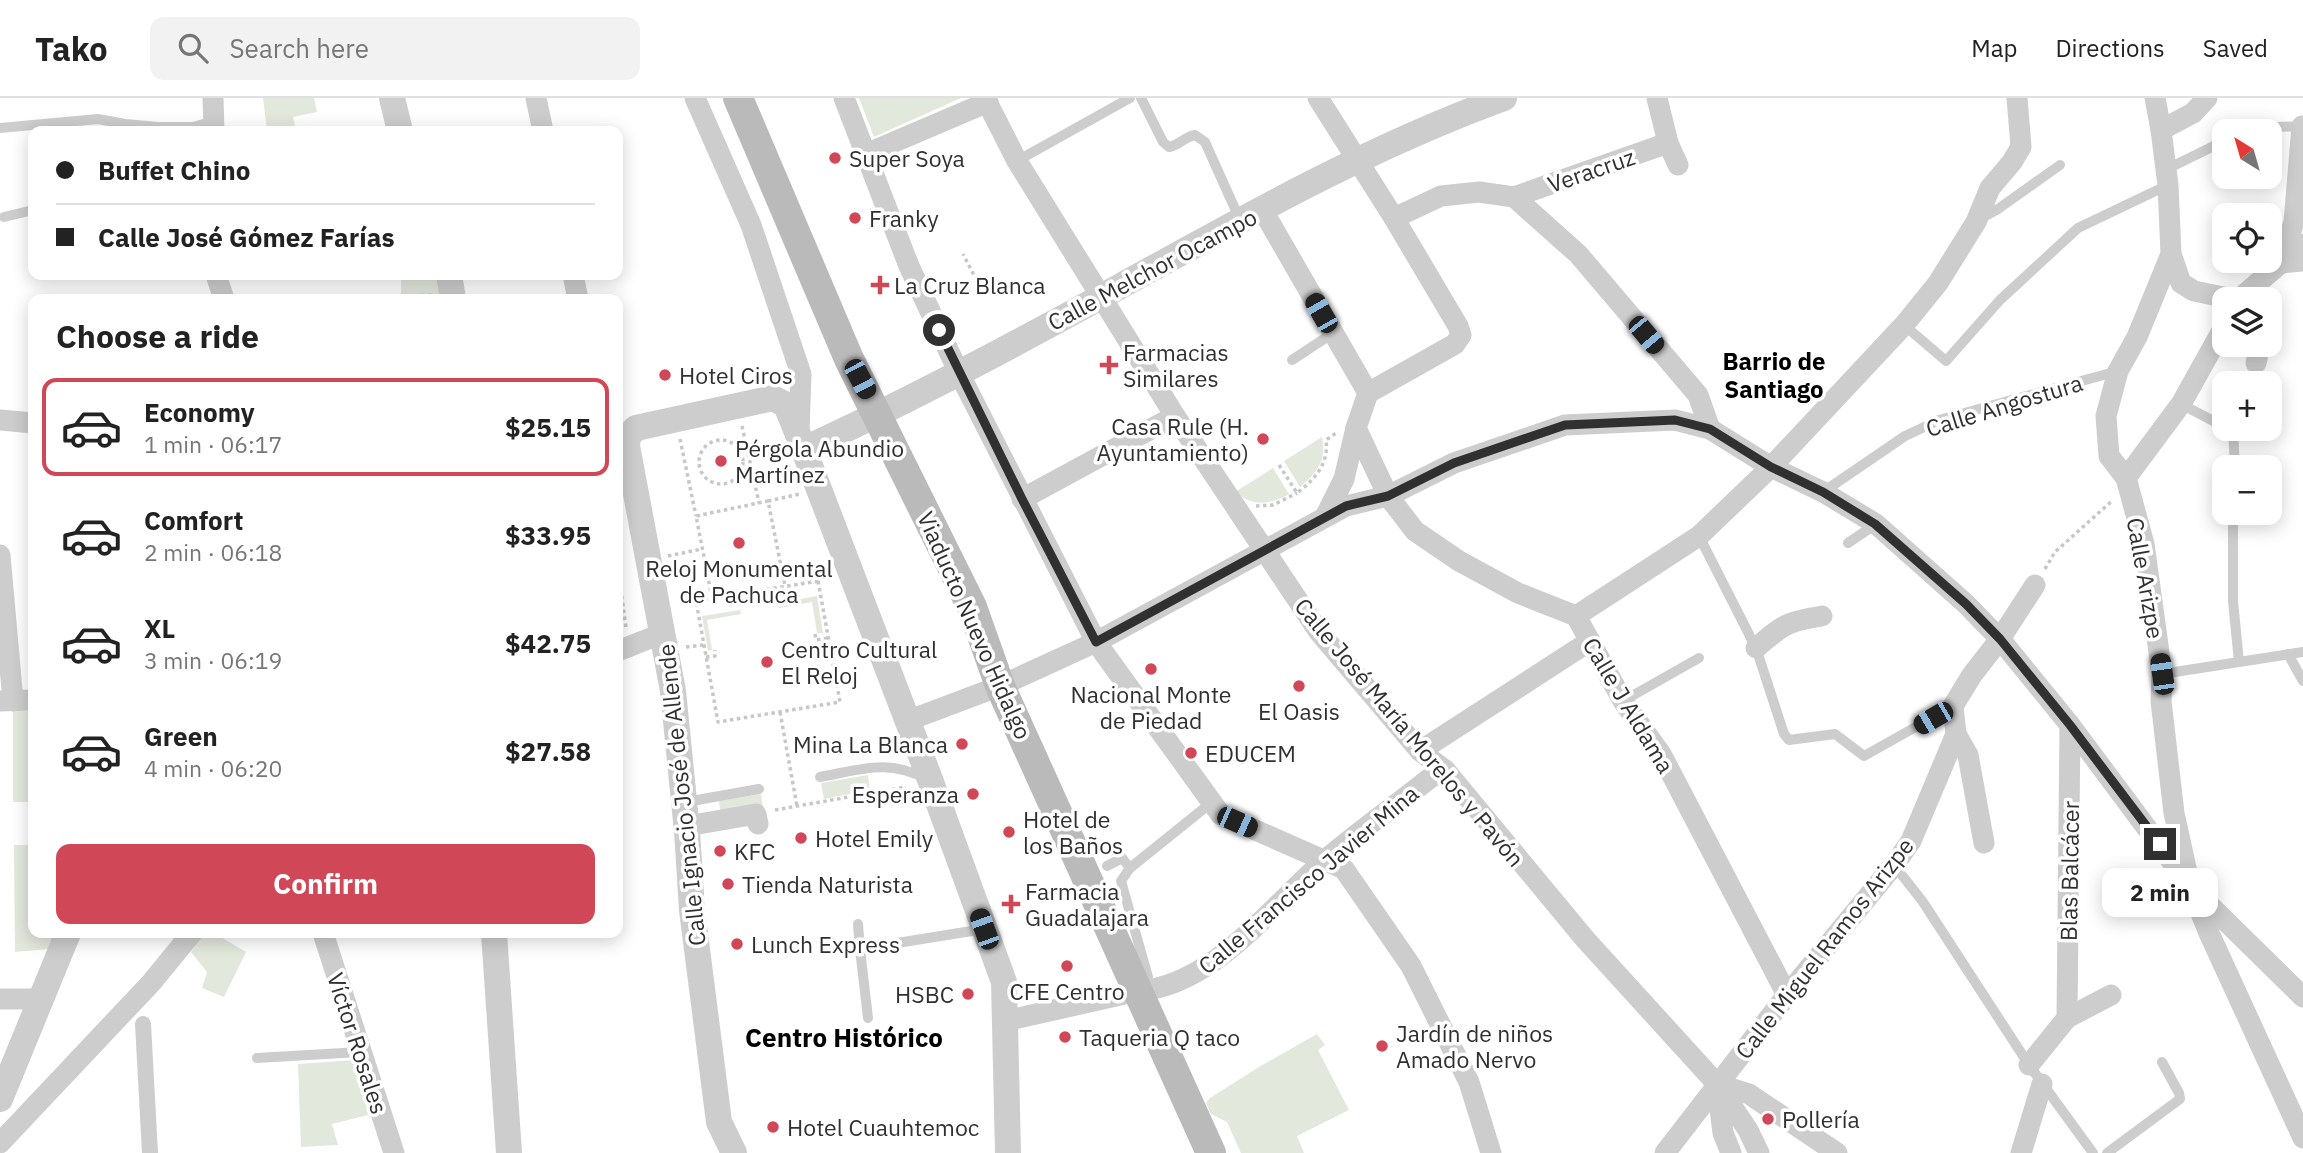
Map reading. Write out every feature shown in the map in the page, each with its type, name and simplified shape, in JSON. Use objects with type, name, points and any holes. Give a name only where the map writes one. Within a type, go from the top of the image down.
[{"type":"main road","name":"Viaducto Nuevo Hidalgo","points":[[738,98],[849,359],[972,607],[1000,685],[1211,1153]]},
{"type":"street","points":[[202,126],[213,98]]},
{"type":"street","points":[[392,98],[399,126]]},
{"type":"street","points":[[538,98],[544,126]]},
{"type":"street","points":[[693,98],[751,225],[801,374],[798,435]]},
{"type":"street","points":[[844,98],[909,266],[959,373],[1096,642],[1221,815],[1344,869],[1410,967],[1469,1082],[1491,1153]]},
{"type":"street","points":[[1318,98],[1394,218],[1461,335],[1455,344],[1368,393],[1344,479],[1325,517]]},
{"type":"street","name":"Calle Melchor Ocampo","points":[[798,435],[878,414],[1357,160],[1445,119],[1504,98]]},
{"type":"street","points":[[1657,98],[1668,143],[1678,165]]},
{"type":"street","points":[[1576,616],[1699,536],[1771,467],[1904,324],[1938,283],[1976,222],[1990,188],[2021,147],[2017,98]]},
{"type":"street","points":[[2155,98],[2166,177],[2171,254],[2181,283],[2194,291],[2212,295]]},
{"type":"street","points":[[2161,130],[2193,113],[2207,98]]},
{"type":"street","points":[[866,155],[986,100]]},
{"type":"street","name":"Calle José María Morelos y Pavón","points":[[986,100],[1017,161],[1175,416],[1319,632],[1420,751],[1445,770],[1585,939],[1717,1084],[1748,1130],[1759,1153]]},
{"type":"street","points":[[2282,260],[2294,222],[2302,126]]},
{"type":"street","name":"Veracruz","points":[[1514,197],[1668,143]]},
{"type":"street","points":[[1394,218],[1441,196],[1479,192],[1514,197],[1578,254],[1698,395],[1710,429]]},
{"type":"street","points":[[1251,214],[1333,333],[1368,393]]},
{"type":"street","points":[[2282,262],[2303,244]]},
{"type":"street","name":"Calle Arizpe","points":[[2171,254],[2137,337],[2118,371],[2106,416],[2109,456],[2127,482],[2144,544],[2162,674],[2161,701],[2174,813],[2190,886]]},
{"type":"street","points":[[2282,263],[2303,261]]},
{"type":"street","points":[[2253,287],[2269,273]]},
{"type":"street","points":[[2127,482],[2180,404],[2212,348]]},
{"type":"street","points":[[623,442],[636,428],[774,398],[786,405],[908,721],[921,781],[1004,982],[1007,1153]]},
{"type":"street","points":[[1022,499],[1175,416]]},
{"type":"street","points":[[908,721],[1000,685],[1096,642],[1346,506],[1388,496],[1454,463],[1565,425],[1675,420],[1710,429],[1771,467],[1823,492],[1875,524],[1966,604],[2000,639],[2070,725],[2190,886],[2303,997]]},
{"type":"street","points":[[0,421],[28,424]]},
{"type":"street","name":"Calle J Aldama","points":[[1358,423],[1388,496],[1415,531],[1459,561],[1518,593],[1576,616],[1623,701],[1661,754],[1787,995]]},
{"type":"street","name":"Calle Ignacio José de Allende","points":[[623,447],[670,641],[673,691],[689,814],[692,910],[719,1122],[736,1153]]},
{"type":"street","points":[[0,555],[19,705]]},
{"type":"street","points":[[1954,706],[1972,675],[2035,586]]},
{"type":"street","points":[[1756,648],[1780,627],[1792,621],[1822,616]]},
{"type":"street","points":[[623,645],[670,641]]},
{"type":"street","name":"Calle Francisco Javier Mina","points":[[1420,751],[1590,641]]},
{"type":"street","name":"Calle Miguel Ramos Arizpe","points":[[1665,1153],[1911,841],[1956,734],[1954,706]]},
{"type":"street","name":"Blas Balcácer","points":[[2067,1018],[2070,725]]},
{"type":"street","points":[[1956,734],[1968,755],[1984,843]]},
{"type":"street","name":"Calle Francisco Javier Mina","points":[[1005,1021],[1138,991],[1156,990],[1194,975],[1209,965],[1325,861],[1430,778],[1445,770]]},
{"type":"street","points":[[689,814],[757,819]]},
{"type":"street","points":[[2190,886],[2303,1138]]},
{"type":"street","points":[[0,1099],[66,938]]},
{"type":"street","points":[[0,1143],[151,983],[188,938]]},
{"type":"street","name":"Víctor Rosales","points":[[325,938],[394,1153]]},
{"type":"street","points":[[494,938],[508,1153]]},
{"type":"street","points":[[2029,1065],[2067,1018],[2112,995]]},
{"type":"street","points":[[0,999],[40,999]]},
{"type":"street","points":[[143,1024],[150,1153]]},
{"type":"street","points":[[1731,1153],[1723,1133],[1717,1084],[1749,1094],[1837,1153]]},
{"type":"street","points":[[2021,1153],[2042,1084]]},
{"type":"lane","points":[[1017,161],[1130,98]]},
{"type":"lane","points":[[1141,98],[1168,147],[1177,146],[1187,136],[1195,135],[1205,142],[1251,214]]},
{"type":"lane","points":[[0,128],[98,119],[163,126]]},
{"type":"lane","points":[[2282,127],[2302,126]]},
{"type":"lane","points":[[1904,324],[1946,361],[2000,300],[2078,228],[2212,148]]},
{"type":"lane","points":[[1976,222],[2060,165]]},
{"type":"lane","points":[[4,217],[28,211]]},
{"type":"lane","points":[[1292,360],[1333,333]]},
{"type":"lane","name":"Calle Angostura","points":[[1823,492],[1905,436],[1939,420],[2118,371]]},
{"type":"lane","points":[[2180,404],[2212,419]]},
{"type":"lane","points":[[798,435],[791,439],[921,781]]},
{"type":"lane","points":[[623,443],[632,445],[634,453],[678,692],[689,814],[759,789]]},
{"type":"lane","points":[[1848,543],[1875,524]]},
{"type":"lane","points":[[2233,525],[2234,601],[2239,662]]},
{"type":"lane","points":[[1699,536],[1756,648],[1788,740],[1835,734],[1864,756],[1954,706]]},
{"type":"lane","points":[[2162,674],[2303,652]]},
{"type":"lane","points":[[2287,654],[2303,681]]},
{"type":"lane","points":[[1623,701],[1699,658]]},
{"type":"lane","points":[[820,777],[893,766],[921,781]]},
{"type":"lane","points":[[1138,991],[1148,977],[1121,881],[1130,868],[1212,803]]},
{"type":"lane","points":[[1107,866],[1122,858],[1130,868]]},
{"type":"lane","points":[[1894,865],[1923,902],[2029,1065],[2093,1153]]},
{"type":"lane","points":[[858,924],[868,1018]]},
{"type":"lane","points":[[860,949],[981,930],[997,984],[998,1153]]},
{"type":"lane","points":[[257,1058],[360,1052]]},
{"type":"lane","points":[[2108,1153],[2180,1100],[2162,1062]]},
{"type":"path","points":[[936,296],[976,279],[963,254]]},
{"type":"path","points":[[741,422],[759,503]]},
{"type":"path","points":[[1228,496],[1233,493],[1244,502],[1263,507],[1297,493],[1321,471],[1327,450],[1326,440],[1358,423]]},
{"type":"path","points":[[679,435],[712,598]]},
{"type":"path","points":[[723,439],[737,445],[744,459],[740,474],[722,484],[709,480],[700,469],[703,449],[708,444],[723,439]]},
{"type":"path","points":[[1279,465],[1297,493]]},
{"type":"path","points":[[2035,586],[2055,552],[2127,482]]},
{"type":"path","points":[[696,516],[802,493]]},
{"type":"path","points":[[768,501],[785,586]]},
{"type":"path","points":[[662,557],[702,549]]},
{"type":"path","points":[[818,581],[839,702],[718,722],[696,601],[712,598],[818,581]]},
{"type":"path","points":[[815,634],[816,640],[828,638]]},
{"type":"path","points":[[670,641],[704,645]]},
{"type":"path","points":[[706,657],[715,656],[715,650]]},
{"type":"path","points":[[19,705],[28,771]]},
{"type":"path","points":[[780,712],[797,806]]},
{"type":"path","points":[[757,819],[797,806],[921,781]]},
{"type":"shaded area","points":[[263,98],[314,98],[317,112],[293,117],[295,126],[266,126]]},
{"type":"shaded area","points":[[859,98],[961,98],[874,137]]},
{"type":"shaded area","points":[[401,280],[443,280],[444,294],[401,294]]},
{"type":"shaded area","points":[[1322,437],[1322,459],[1311,477],[1300,487],[1284,461]]},
{"type":"shaded area","points":[[1273,468],[1289,494],[1262,503],[1248,500],[1235,492]]},
{"type":"shaded area","points":[[817,596],[823,633],[817,633],[812,602],[779,608],[778,603]]},
{"type":"shaded area","points":[[740,610],[741,614],[707,620],[712,650],[708,651],[702,616]]},
{"type":"shaded area","points":[[13,711],[28,711],[28,802],[13,802]]},
{"type":"shaded area","points":[[868,775],[870,790],[824,799],[821,783]]},
{"type":"shaded area","points":[[761,794],[763,809],[721,816],[719,801]]},
{"type":"shaded area","points":[[14,845],[28,845],[28,938],[55,938],[50,949],[15,952]]},
{"type":"shaded area","points":[[201,938],[222,938],[246,952],[224,997],[202,988],[207,972],[191,952]]},
{"type":"shaded area","points":[[1317,1034],[1325,1045],[1318,1050],[1349,1110],[1297,1136],[1304,1153],[1241,1153],[1227,1122],[1211,1114],[1206,1103],[1259,1067]]},
{"type":"shaded area","points":[[354,1060],[372,1114],[332,1124],[338,1145],[301,1147],[298,1064]]},
{"type":"place","name":"Super Soya","points":[[835,158]]},
{"type":"place","name":"Franky","points":[[855,218]]},
{"type":"place","name":"La Cruz Blanca","points":[[880,285]]},
{"type":"place","name":"Farmacias Similares","points":[[1109,365]]},
{"type":"place","name":"Hotel Ciros","points":[[665,375]]},
{"type":"place","name":"Casa Rule (H. Ayuntamiento)","points":[[1263,439]]},
{"type":"place","name":"Pérgola Abundio Martínez","points":[[721,461]]},
{"type":"place","name":"Reloj Monumental de Pachuca","points":[[739,543]]},
{"type":"place","name":"Centro Cultural El Reloj","points":[[767,662]]},
{"type":"place","name":"Nacional Monte de Piedad","points":[[1151,669]]},
{"type":"place","name":"El Oasis","points":[[1299,686]]},
{"type":"place","name":"Mina La Blanca","points":[[962,744]]},
{"type":"place","name":"EDUCEM","points":[[1191,753]]},
{"type":"place","name":"Esperanza","points":[[973,794]]},
{"type":"place","name":"Hotel de los Baños","points":[[1009,832]]},
{"type":"place","name":"Hotel Emily","points":[[801,838]]},
{"type":"place","name":"KFC","points":[[720,851]]},
{"type":"place","name":"Tienda Naturista","points":[[728,884]]},
{"type":"place","name":"Farmacia Guadalajara","points":[[1011,904]]},
{"type":"place","name":"Lunch Express","points":[[737,944]]},
{"type":"place","name":"CFE Centro","points":[[1067,966]]},
{"type":"place","name":"HSBC","points":[[968,994]]},
{"type":"place","name":"Taqueria Q taco","points":[[1065,1037]]},
{"type":"place","name":"Jardín de niños Amado Nervo","points":[[1382,1046]]},
{"type":"place","name":"Pollería","points":[[1768,1119]]},
{"type":"place","name":"Hotel Cuauhtemoc","points":[[773,1127]]},
{"type":"district","name":"Barrio de Santiago","points":[[1774,375]]},
{"type":"district","name":"Centro Histórico","points":[[844,1037]]},
{"type":"route","points":[[939,330],[1096,642],[1346,506],[1388,496],[1454,463],[1565,425],[1675,420],[1710,429],[1771,467],[1823,492],[1875,524],[1966,604],[2000,639],[2070,725],[2160,844]]}]
